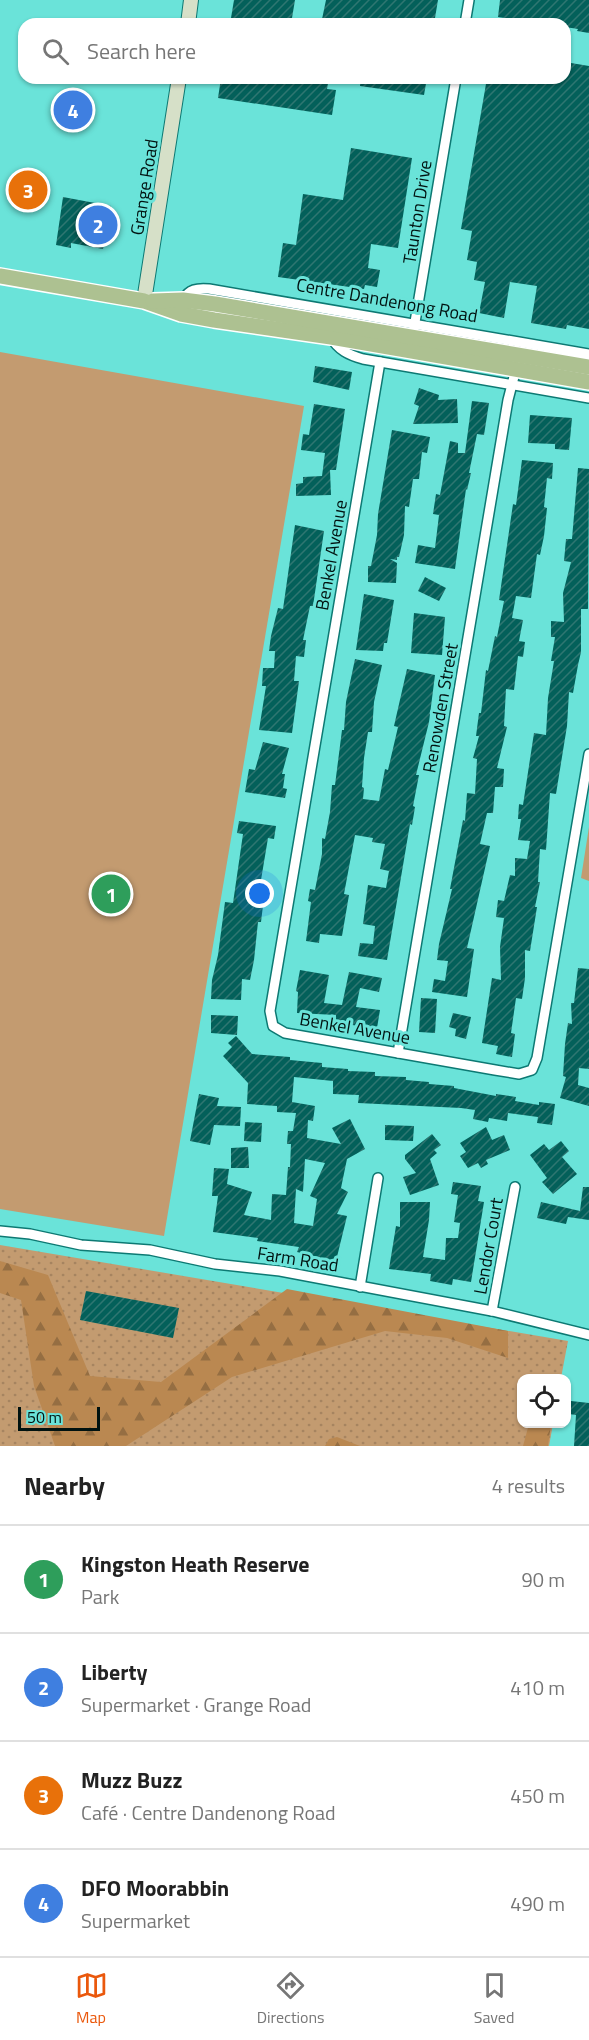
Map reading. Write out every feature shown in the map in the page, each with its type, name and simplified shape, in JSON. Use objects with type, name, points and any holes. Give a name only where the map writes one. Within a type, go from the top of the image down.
[{"type":"main road","points":[[189,18],[191,0]]},
{"type":"main road","name":"Grange Road","points":[[144,301],[178,84]]},
{"type":"main road","name":"Centre Dandenong Road","points":[[0,276],[144,301],[180,314],[214,320],[331,337],[413,337],[516,369],[589,382]]},
{"type":"main road","name":"Centre Dandenong Road","points":[[144,301],[183,300],[589,367]]},
{"type":"street","points":[[466,18],[469,0]]},
{"type":"street","name":"Taunton Drive","points":[[413,337],[455,84]]},
{"type":"street","points":[[331,337],[336,345],[350,355],[589,398]]},
{"type":"street","name":"Centre Dandenong Road","points":[[413,337],[589,354]]},
{"type":"street","name":"Benkel Avenue","points":[[380,362],[270,1016],[273,1026],[285,1033],[519,1074],[528,1072],[535,1066],[589,754]]},
{"type":"street","name":"Renowden Street","points":[[398,1053],[516,369]]},
{"type":"street","points":[[360,1287],[378,1178]]},
{"type":"street","name":"Lendor Court","points":[[492,1311],[515,1187]]},
{"type":"street","name":"Farm Road","points":[[0,1231],[30,1234],[81,1245],[150,1250],[215,1264],[280,1270],[492,1311],[589,1335]]},
{"type":"shaded area","points":[[0,352],[304,406],[164,1236],[0,1209]]},
{"type":"shaded area","points":[[589,827],[589,881],[581,878]]},
{"type":"shaded area","points":[[0,1245],[568,1341],[562,1374],[517,1374],[517,1428],[552,1428],[549,1446],[0,1446]]},
{"type":"green space","points":[[0,1261],[48,1275],[90,1376],[161,1382],[287,1289],[508,1331],[508,1358],[447,1338],[385,1331],[232,1377],[126,1446],[55,1446],[34,1386],[21,1300],[0,1293]]},
{"type":"green space","points":[[528,1428],[550,1428],[548,1446],[523,1446]]},
{"type":"green space","points":[[337,1437],[360,1446],[325,1446],[329,1439]]},
{"type":"building","points":[[234,0],[295,0],[292,18],[231,18]]},
{"type":"building","points":[[326,0],[438,0],[435,18],[322,18]]},
{"type":"building","points":[[500,0],[589,0],[589,33],[571,28],[571,18],[498,17]]},
{"type":"building","points":[[571,63],[589,66],[589,329],[567,325],[566,329],[531,323],[537,286],[510,282],[504,318],[479,313],[485,282],[474,280],[477,262],[467,260],[472,231],[461,229],[486,84],[571,84]]},
{"type":"building","points":[[220,84],[328,84],[327,89],[336,90],[332,115],[218,98]]},
{"type":"building","points":[[360,84],[426,84],[424,95],[360,86]]},
{"type":"building","points":[[351,148],[412,158],[398,248],[371,244],[368,268],[380,270],[377,287],[365,285],[364,289],[278,277],[283,243],[296,245],[303,194],[343,200]]},
{"type":"building","points":[[63,197],[111,206],[103,249],[71,243],[71,248],[56,245]]},
{"type":"building","points":[[315,366],[352,372],[349,390],[313,382]]},
{"type":"building","points":[[419,388],[439,395],[438,400],[457,399],[458,423],[413,424],[419,406],[414,404]]},
{"type":"building","points":[[472,401],[489,403],[484,435],[477,434],[469,473],[471,473],[466,489],[455,569],[415,563],[418,545],[435,548],[439,515],[433,514],[436,494],[440,495],[450,441],[458,443],[458,453],[465,453]]},
{"type":"building","points":[[314,404],[345,409],[336,470],[330,470],[331,495],[296,496],[296,484],[303,483],[303,477],[322,476],[325,453],[301,450],[303,434],[309,435]]},
{"type":"building","points":[[530,415],[572,418],[569,450],[555,449],[555,444],[528,443]]},
{"type":"building","points":[[392,430],[430,437],[427,453],[422,452],[419,479],[413,479],[409,507],[405,506],[404,535],[399,557],[397,560],[390,559],[397,563],[396,583],[368,582],[368,566],[371,566],[377,535],[378,514]]},
{"type":"building","points":[[522,460],[553,463],[552,479],[547,478],[544,536],[540,555],[537,554],[531,598],[516,596],[512,618],[523,620],[519,641],[525,642],[523,657],[518,656],[514,690],[506,689],[504,726],[507,727],[497,768],[504,769],[503,787],[495,787],[493,813],[487,813],[480,844],[490,846],[467,948],[474,949],[467,997],[432,992],[434,979],[445,981],[448,961],[437,960],[439,944],[452,889],[450,889],[463,820],[465,821],[467,793],[475,794],[477,759],[473,758],[479,736],[476,736],[479,713],[481,713],[486,670],[488,671],[495,636],[497,637],[504,601],[499,600]]},
{"type":"building","points":[[578,468],[589,469],[588,609],[581,609],[581,652],[573,693],[569,692],[567,726],[556,794],[550,793],[546,850],[540,849],[538,882],[540,882],[535,907],[537,907],[530,951],[525,950],[522,999],[516,998],[511,1033],[515,1034],[512,1057],[496,1054],[498,1046],[482,1043],[492,978],[501,980],[500,947],[504,918],[496,917],[498,900],[504,901],[510,875],[515,876],[515,858],[527,859],[530,841],[518,840],[521,819],[518,819],[519,804],[523,805],[534,733],[546,735],[548,698],[554,661],[551,661],[555,637],[551,637],[551,621],[564,622],[563,593],[571,562],[564,561],[566,539],[572,539]]},
{"type":"building","points":[[295,525],[324,531],[313,606],[310,606],[303,640],[306,640],[304,657],[296,656],[294,681],[299,681],[292,733],[259,730],[266,686],[262,686],[263,668],[274,668],[275,651],[269,651],[271,636],[278,608],[283,609]]},
{"type":"building","points":[[425,577],[446,588],[439,601],[418,591]]},
{"type":"building","points":[[364,594],[394,600],[387,643],[384,643],[383,651],[356,650]]},
{"type":"building","points":[[414,613],[445,617],[442,655],[411,653]]},
{"type":"building","points":[[355,659],[382,665],[374,702],[372,732],[368,732],[364,758],[363,799],[379,801],[385,769],[388,770],[398,727],[394,726],[407,669],[435,675],[429,722],[416,775],[419,775],[412,825],[410,824],[387,960],[358,956],[360,943],[373,944],[375,926],[363,924],[368,885],[386,888],[389,871],[380,869],[385,844],[372,842],[373,838],[355,835],[344,894],[349,895],[342,936],[320,934],[319,943],[306,941],[311,902],[308,901],[310,889],[315,890],[322,854],[322,838],[325,839],[332,785],[335,785],[346,702]]},
{"type":"building","points":[[263,742],[289,748],[282,774],[285,774],[283,788],[287,789],[285,798],[245,792],[249,769],[255,770]]},
{"type":"building","points":[[239,821],[276,826],[274,839],[268,838],[261,880],[266,881],[261,922],[258,922],[250,980],[242,979],[241,1000],[211,999],[225,902],[233,903],[243,834],[237,833]]},
{"type":"building","points":[[578,968],[589,969],[589,1069],[579,1068],[578,1085],[589,1088],[589,1106],[560,1098],[566,1077],[563,1076],[565,1044],[568,1023],[572,1024],[571,1003],[574,1003]]},
{"type":"building","points":[[300,970],[329,975],[324,1003],[342,1005],[349,972],[382,978],[379,992],[360,988],[356,1007],[380,1010],[377,1028],[335,1023],[336,1015],[297,1013],[298,992],[296,991]]},
{"type":"building","points":[[421,998],[437,999],[435,1033],[419,1032]]},
{"type":"building","points":[[453,1013],[471,1017],[466,1039],[455,1036],[456,1029],[449,1027]]},
{"type":"building","points":[[211,1015],[238,1016],[237,1035],[211,1033]]},
{"type":"building","points":[[236,1036],[252,1054],[290,1057],[290,1060],[322,1063],[322,1067],[348,1069],[348,1071],[375,1072],[375,1076],[406,1077],[406,1080],[454,1086],[454,1088],[496,1096],[496,1094],[516,1097],[515,1101],[539,1105],[539,1102],[555,1104],[552,1125],[537,1123],[538,1117],[508,1113],[507,1121],[489,1118],[488,1122],[473,1119],[475,1110],[358,1103],[359,1095],[333,1094],[333,1081],[294,1077],[292,1102],[315,1106],[313,1121],[308,1120],[307,1138],[341,1144],[332,1128],[350,1119],[365,1149],[347,1159],[341,1188],[348,1192],[337,1214],[347,1216],[336,1261],[297,1252],[299,1247],[257,1241],[258,1238],[213,1232],[218,1196],[212,1196],[214,1168],[229,1169],[227,1184],[252,1192],[244,1215],[271,1220],[272,1194],[286,1195],[291,1144],[287,1144],[288,1131],[293,1131],[296,1113],[277,1112],[277,1106],[247,1104],[248,1083],[223,1056],[232,1047],[228,1043]],"holes":[[[305,1159],[325,1163],[310,1196],[317,1199],[313,1226],[294,1223],[296,1189],[303,1192]]]},
{"type":"building","points":[[199,1094],[219,1098],[217,1106],[241,1107],[240,1126],[214,1125],[210,1145],[190,1141]]},
{"type":"building","points":[[245,1122],[262,1123],[261,1142],[244,1141]]},
{"type":"building","points":[[385,1125],[414,1126],[413,1141],[385,1140]]},
{"type":"building","points":[[486,1127],[492,1140],[504,1135],[510,1150],[486,1160],[488,1164],[481,1168],[478,1163],[468,1168],[460,1156],[466,1152],[460,1143]]},
{"type":"building","points":[[432,1134],[441,1145],[434,1150],[437,1153],[430,1159],[439,1185],[410,1195],[403,1177],[416,1173],[405,1159],[405,1155]]},
{"type":"building","points":[[561,1141],[569,1151],[562,1157],[577,1174],[553,1194],[542,1182],[547,1178],[530,1155],[544,1144],[549,1150]]},
{"type":"building","points":[[248,1147],[249,1168],[231,1168],[231,1148]]},
{"type":"building","points":[[453,1182],[481,1186],[478,1201],[484,1202],[471,1282],[453,1279],[452,1285],[430,1281],[431,1274],[389,1269],[396,1226],[400,1227],[400,1202],[430,1202],[423,1257],[445,1260],[446,1238],[458,1238],[460,1223],[454,1222],[458,1195],[451,1194]]},
{"type":"building","points":[[583,1187],[589,1187],[589,1220],[568,1217],[566,1224],[537,1218],[541,1202],[580,1211]]},
{"type":"building","points":[[86,1291],[179,1308],[173,1338],[80,1320]]},
{"type":"building","points":[[571,1401],[589,1403],[589,1446],[574,1446],[576,1415],[571,1414]]},
{"type":"place","name":"DFO Moorabbin","points":[[73,110]]},
{"type":"place","name":"Muzz Buzz","points":[[28,190]]},
{"type":"place","name":"Liberty","points":[[98,225]]},
{"type":"place","name":"Kingston Heath Reserve","points":[[111,894]]}]
